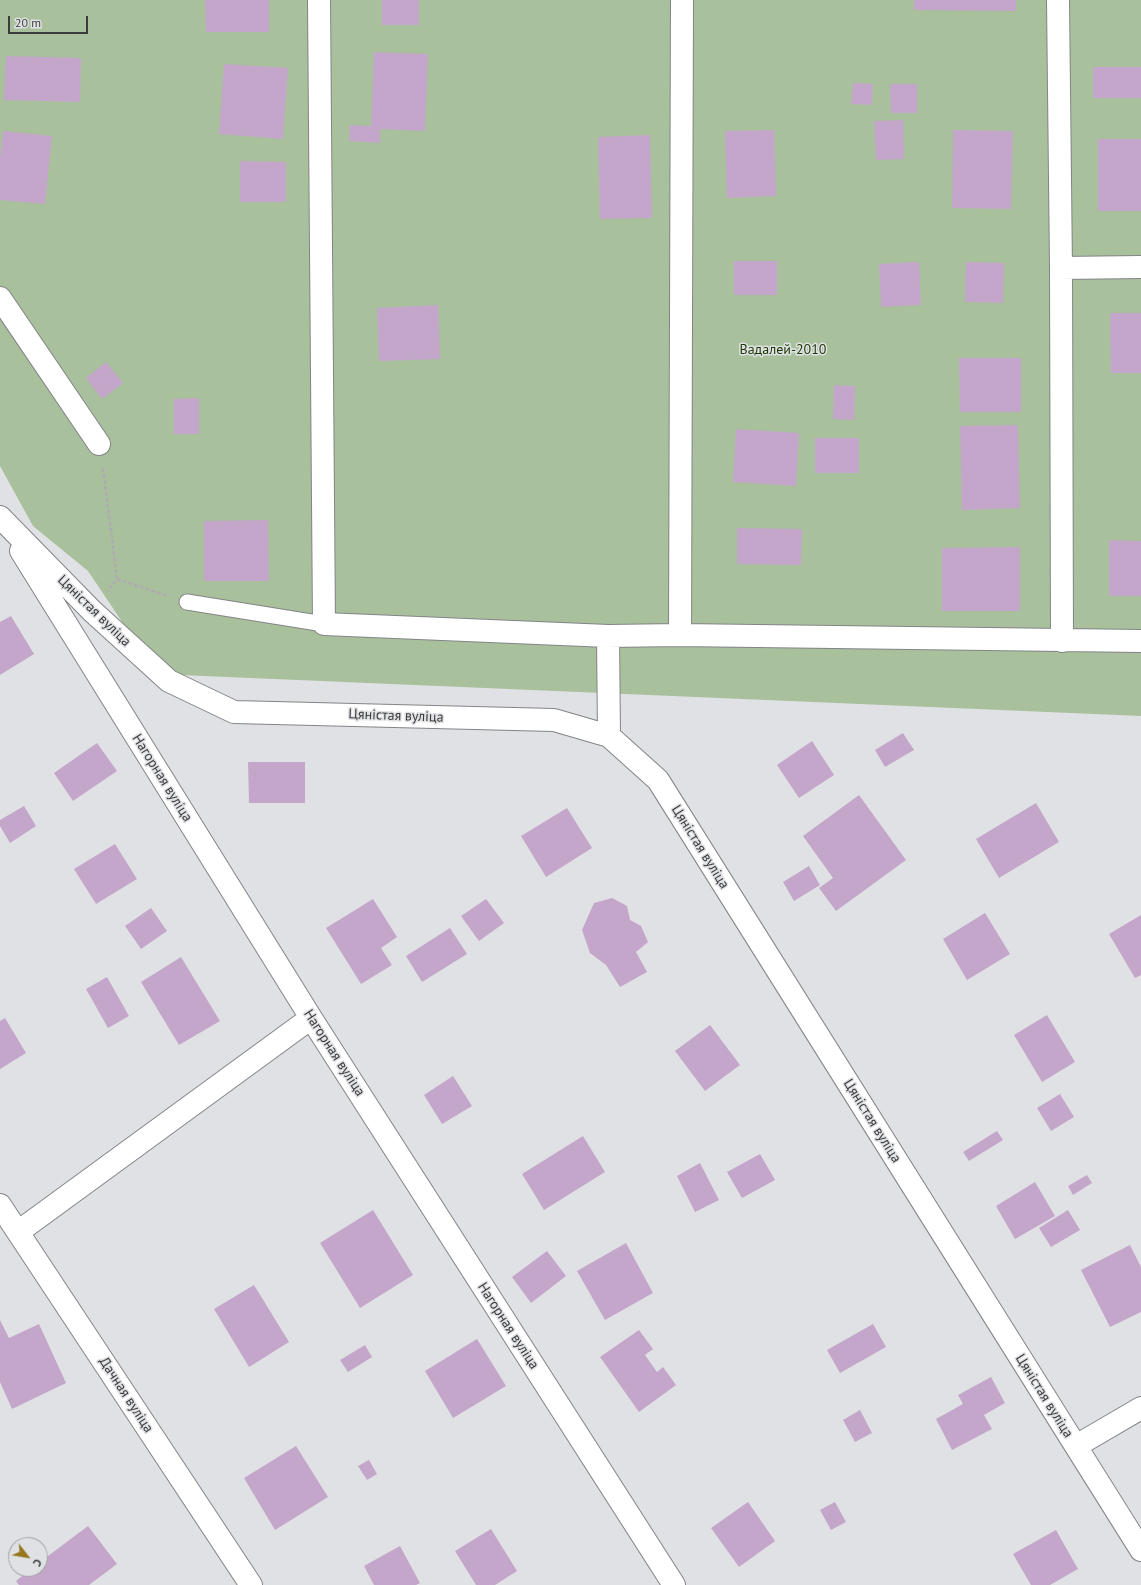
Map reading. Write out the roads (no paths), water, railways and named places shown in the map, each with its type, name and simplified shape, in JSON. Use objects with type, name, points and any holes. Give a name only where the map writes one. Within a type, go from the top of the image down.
[{"type":"street","points":[[318,0],[324,624],[608,636],[680,634],[1141,641]]},
{"type":"street","points":[[680,634],[682,0]]},
{"type":"street","points":[[1058,0],[1061,268],[1062,641]]},
{"type":"street","points":[[1061,268],[1141,267]]},
{"type":"street","points":[[0,298],[99,444]]},
{"type":"street","name":"Цяністая вуліца","points":[[0,517],[92,611],[169,681],[234,712],[554,720],[609,736],[658,780],[1141,1550]]},
{"type":"street","name":"Нагорная вуліца","points":[[0,517],[311,1018],[674,1585]]},
{"type":"street","points":[[608,636],[609,736]]},
{"type":"street","points":[[18,1232],[311,1018]]},
{"type":"street","name":"Дачная вуліца","points":[[0,1205],[251,1585]]},
{"type":"street","points":[[1076,1446],[1141,1408]]},
{"type":"lane","points":[[187,602],[324,624]]},
{"type":"park label","name":"Вадалей-2010","points":[[783,350]]}]
